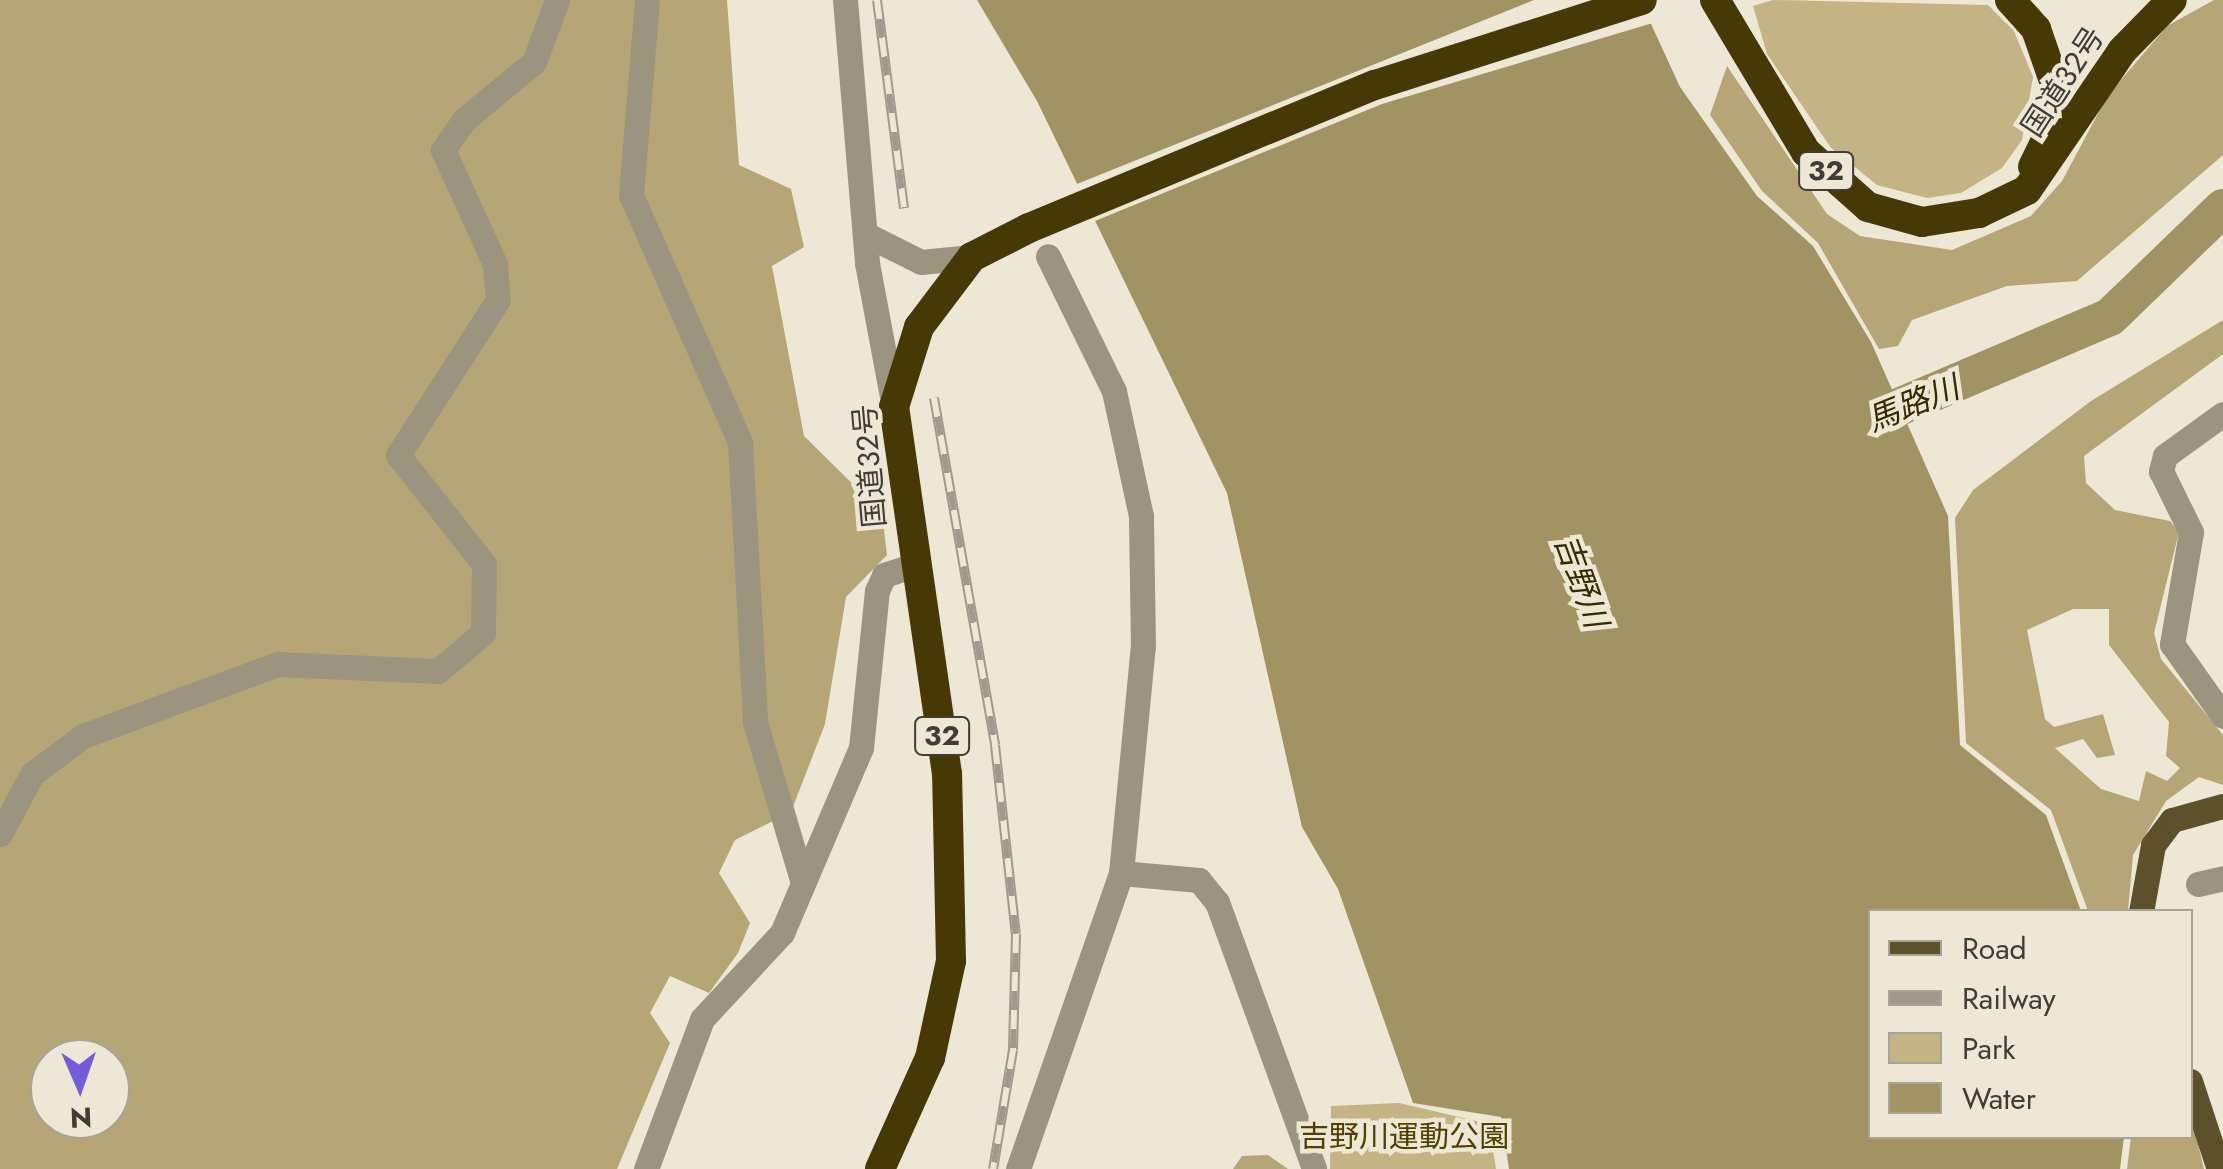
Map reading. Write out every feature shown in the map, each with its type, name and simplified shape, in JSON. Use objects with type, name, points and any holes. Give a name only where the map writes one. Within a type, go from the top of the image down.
[{"type":"highway","name":"国道32号","points":[[1541,27],[1568,0]]},
{"type":"highway","name":"国道32号","points":[[880,1169],[930,1058],[951,961],[956,855],[894,407],[904,362],[937,304],[972,257],[1231,143],[1541,27],[1642,0]]},
{"type":"highway","name":"国道32号","points":[[1715,0],[1776,110],[1853,198],[1922,222],[2010,197],[2046,172],[2122,51],[2166,2]]},
{"type":"highway","name":"国道32号","points":[[2010,0],[2036,29],[2054,84],[2048,136],[2010,197]]},
{"type":"main road","points":[[2142,909],[2153,845],[2172,820],[2223,806]]},
{"type":"main road","points":[[2193,1090],[2219,1164]]},
{"type":"street","points":[[0,834],[32,774],[83,736],[278,664],[438,671],[484,632],[484,564],[398,455],[498,300],[495,264],[443,150],[465,118],[534,62],[557,0]]},
{"type":"street","points":[[647,0],[631,195],[740,442],[755,722],[803,883]]},
{"type":"street","points":[[845,0],[867,235],[894,407]]},
{"type":"street","points":[[867,235],[930,263],[972,257]]},
{"type":"street","points":[[1018,1169],[1121,873],[1143,646],[1141,516],[1114,391],[1048,256]]},
{"type":"street","points":[[2223,414],[2165,456],[2161,471],[2191,532],[2172,644],[2223,716]]},
{"type":"street","points":[[646,1169],[702,1020],[782,933],[860,748],[877,591],[884,575],[915,565]]},
{"type":"street","points":[[1121,873],[1199,880],[1217,902],[1314,1169]]},
{"type":"green space","points":[[1773,0],[1988,5],[2014,31],[2033,77],[2022,140],[2002,168],[1961,193],[1927,198],[1877,185],[1831,148],[1767,54],[1753,6]]},
{"type":"green space","name":"吉野川運動公園","points":[[1399,1103],[1489,1124],[1496,1169],[1330,1169],[1331,1106]]},
{"type":"shaded area","points":[[0,0],[727,0],[739,165],[791,189],[804,247],[772,266],[804,436],[882,513],[887,555],[846,597],[825,724],[791,812],[735,840],[719,873],[750,923],[738,953],[709,993],[670,976],[650,1013],[670,1043],[617,1169],[0,1169]]},
{"type":"shaded area","points":[[2214,0],[2223,0],[2223,155],[2077,281],[2007,286],[1912,320],[1898,346],[1879,349],[1818,243],[1762,191],[1710,115],[1727,66],[1827,214],[1860,236],[1952,250],[2031,216],[2062,181],[2108,95],[2167,26]]},
{"type":"shaded area","points":[[2223,320],[2223,354],[2084,456],[2086,483],[2115,510],[2170,521],[2179,532],[2154,633],[2161,659],[2223,735],[2223,785],[2199,777],[2166,801],[2133,855],[2128,909],[2087,909],[2051,810],[1966,743],[1955,518],[1973,490],[2091,401]],"holes":[[[2073,609],[2109,609],[2109,645],[2169,722],[2166,756],[2180,768],[2167,781],[2146,771],[2139,801],[2101,789],[2055,748],[2083,739],[2097,758],[2115,755],[2103,714],[2054,727],[2045,719],[2027,630]]]},
{"type":"shaded area","points":[[2193,1123],[2204,1169],[2127,1169],[2131,1139],[2193,1139]]},
{"type":"shaded area","points":[[1268,1155],[1288,1169],[1233,1169],[1242,1156]]},
{"type":"water","name":"吉野川","points":[[977,0],[1640,0],[1680,87],[1757,196],[1813,246],[1871,342],[1948,516],[1960,745],[2046,815],[2080,909],[1868,909],[1868,1139],[2124,1139],[2120,1169],[1509,1169],[1501,1117],[1413,1103],[1338,889],[1302,827],[1227,493],[1037,101]]},
{"type":"pier","points":[[1534,0],[1646,0],[1656,22],[1382,104],[1090,223],[1072,186]]},
{"type":"waterway","name":"馬路川","points":[[1852,427],[2110,317],[2223,208]]},
{"type":"railway","points":[[877,0],[904,208]]},
{"type":"railway","points":[[934,398],[995,745],[1016,934],[1013,1050],[993,1169]]}]
